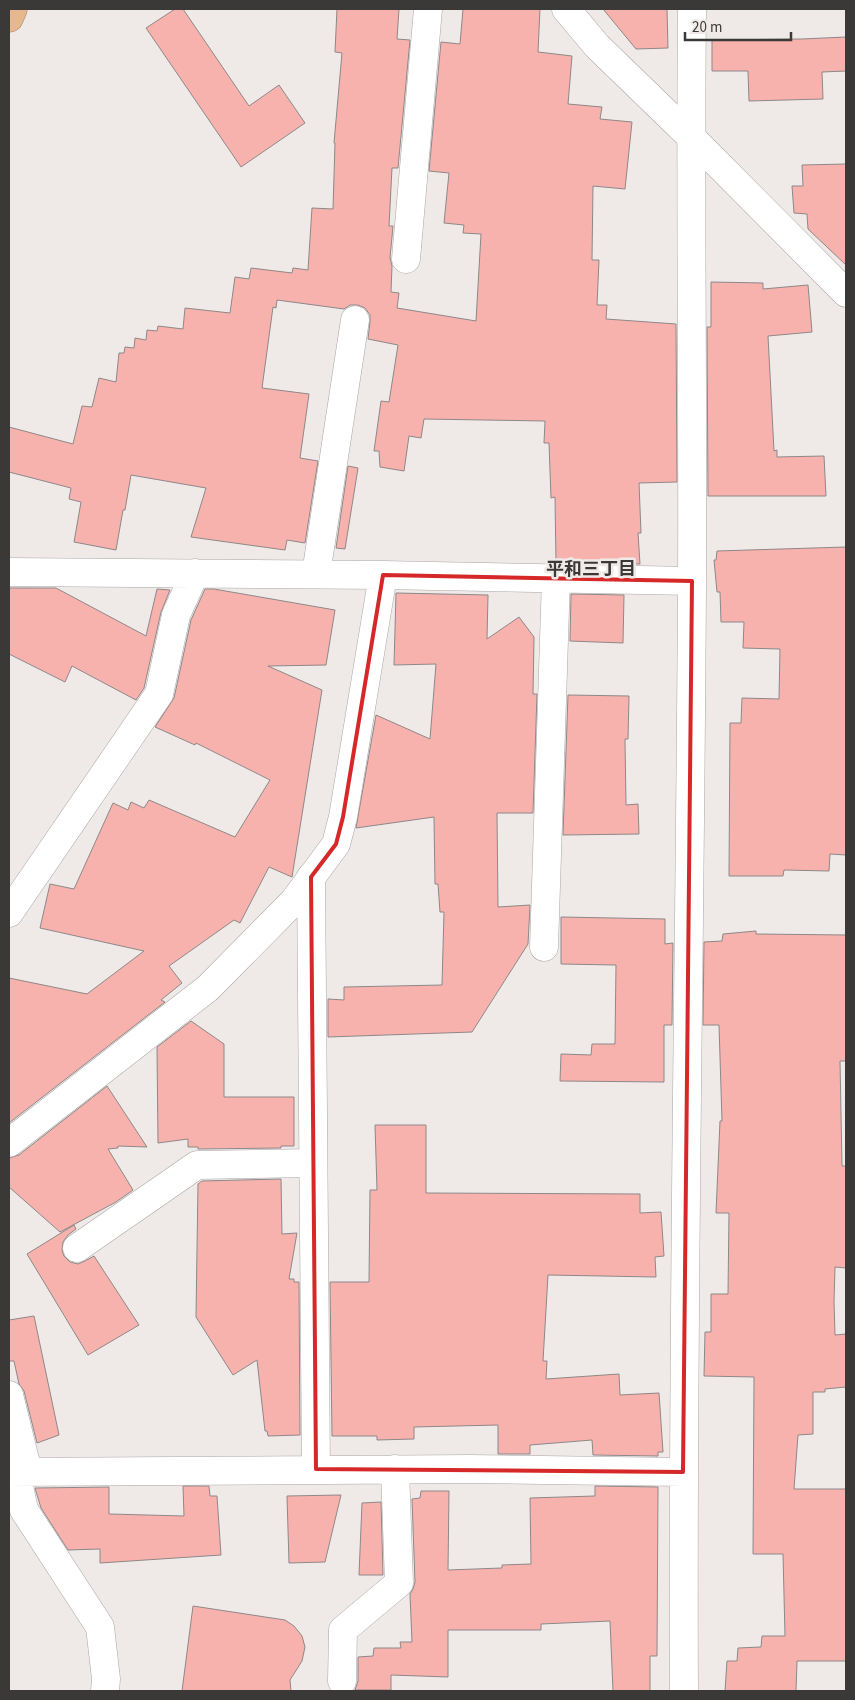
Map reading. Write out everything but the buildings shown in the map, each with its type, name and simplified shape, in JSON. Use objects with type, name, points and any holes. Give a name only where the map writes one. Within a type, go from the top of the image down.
[{"type":"highway","points":[[9,18],[13,9]]},
{"type":"street","points":[[406,259],[428,9]]},
{"type":"street","points":[[566,9],[597,46],[846,293]]},
{"type":"street","points":[[684,1691],[683,1472],[692,581],[690,137],[692,9]]},
{"type":"street","points":[[316,574],[355,320]]},
{"type":"street","points":[[9,572],[383,574],[692,581]]},
{"type":"street","points":[[9,913],[159,694],[176,614],[195,573]]},
{"type":"street","points":[[9,1143],[208,988],[294,901],[336,844],[343,817],[383,574]]},
{"type":"street","points":[[544,947],[556,578]]},
{"type":"street","points":[[311,877],[316,1469]]},
{"type":"street","points":[[77,1248],[197,1165],[313,1162]]},
{"type":"street","points":[[9,1395],[17,1472],[24,1510],[100,1627],[106,1679],[105,1691]]},
{"type":"street","points":[[17,1472],[395,1469],[683,1472]]},
{"type":"street","points":[[342,1681],[343,1630],[399,1583],[395,1469]]},
{"type":"highlighted area","points":[[383,575],[692,581],[683,1472],[316,1469],[311,877],[336,844],[343,817]]},
{"type":"district","name":"平和三丁目","points":[[591,569]]}]
